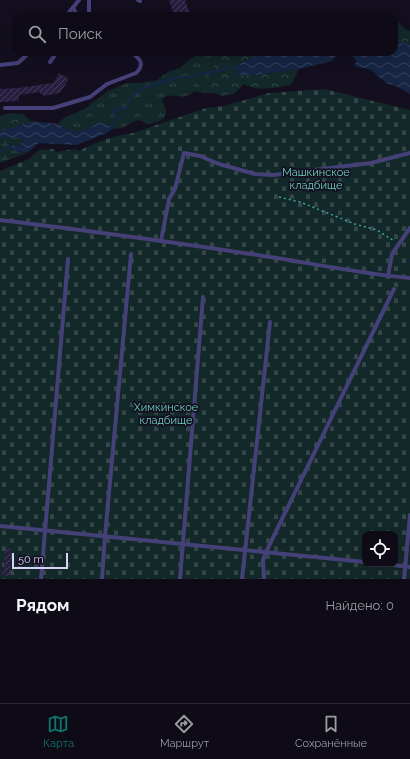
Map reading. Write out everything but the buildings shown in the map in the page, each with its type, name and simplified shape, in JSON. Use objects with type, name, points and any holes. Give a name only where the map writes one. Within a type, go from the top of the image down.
[{"type":"lane","points":[[69,12],[79,0]]},
{"type":"lane","points":[[89,0],[89,12]]},
{"type":"lane","points":[[73,7],[75,12]]},
{"type":"lane","points":[[0,65],[18,63],[26,56]]},
{"type":"lane","points":[[50,62],[54,56]]},
{"type":"lane","points":[[5,108],[53,108],[90,97],[107,84],[136,73],[141,65],[137,56]]},
{"type":"lane","points":[[161,241],[169,199],[175,189],[184,153],[200,156],[219,164],[255,174],[274,175],[371,163],[410,153]]},
{"type":"lane","points":[[0,220],[161,241],[388,276],[410,278]]},
{"type":"lane","points":[[388,276],[392,254],[410,228]]},
{"type":"lane","points":[[102,579],[131,254]]},
{"type":"lane","points":[[41,579],[68,260]]},
{"type":"lane","points":[[264,579],[263,560],[266,552],[394,289]]},
{"type":"lane","points":[[180,579],[204,297]]},
{"type":"lane","points":[[242,579],[270,322]]},
{"type":"lane","points":[[404,579],[408,566],[410,515]]},
{"type":"lane","points":[[0,526],[362,562]]},
{"type":"lane","points":[[398,565],[408,566]]},
{"type":"path","points":[[279,197],[300,202],[355,224],[377,230],[399,244]]},
{"type":"green space","points":[[398,22],[410,31],[410,45],[398,42]]},
{"type":"green space","points":[[195,56],[211,56],[214,67],[208,77],[198,82],[203,93],[194,91],[186,96],[170,96],[162,99],[166,110],[166,115],[162,120],[146,124],[140,120],[122,128],[112,129],[112,126],[97,123],[91,128],[75,132],[58,124],[64,118],[84,109],[108,91],[127,83],[157,80],[168,72],[180,68]]},
{"type":"green space","points":[[211,56],[254,56],[241,63],[246,76],[299,69],[291,85],[260,89],[244,84],[234,94],[222,96],[214,93],[203,93],[198,82],[208,77],[214,67]]},
{"type":"green space","name":"Химкинское кладбище","points":[[324,89],[410,110],[410,579],[0,579],[0,171],[29,159],[39,150],[53,149],[56,152],[75,149],[79,151],[105,139],[133,133],[206,108],[224,106],[269,93]]},
{"type":"green space","points":[[11,113],[23,114],[31,121],[0,131],[0,116]]},
{"type":"green space","points":[[9,137],[22,138],[23,142],[14,146],[15,151],[27,153],[0,163],[0,139]]},
{"type":"water","points":[[398,42],[410,45],[410,94],[398,87],[386,83],[371,70],[354,66],[357,61],[351,56],[398,56]]},
{"type":"water","points":[[254,56],[336,56],[332,61],[299,69],[246,76],[237,74],[238,67],[241,63]]},
{"type":"water","points":[[31,121],[58,124],[75,132],[91,128],[97,123],[105,123],[112,126],[112,129],[107,133],[77,145],[39,143],[27,153],[14,151],[8,147],[19,145],[23,142],[22,138],[9,137],[0,139],[0,131]]},
{"type":"waterway","points":[[110,127],[118,118],[113,112],[117,108],[127,109],[129,98],[141,89],[175,78],[240,66]]},
{"type":"waterway","points":[[0,153],[9,146],[11,147]]},
{"type":"park label","name":"Машкинское кладбище","points":[[316,178]]}]
